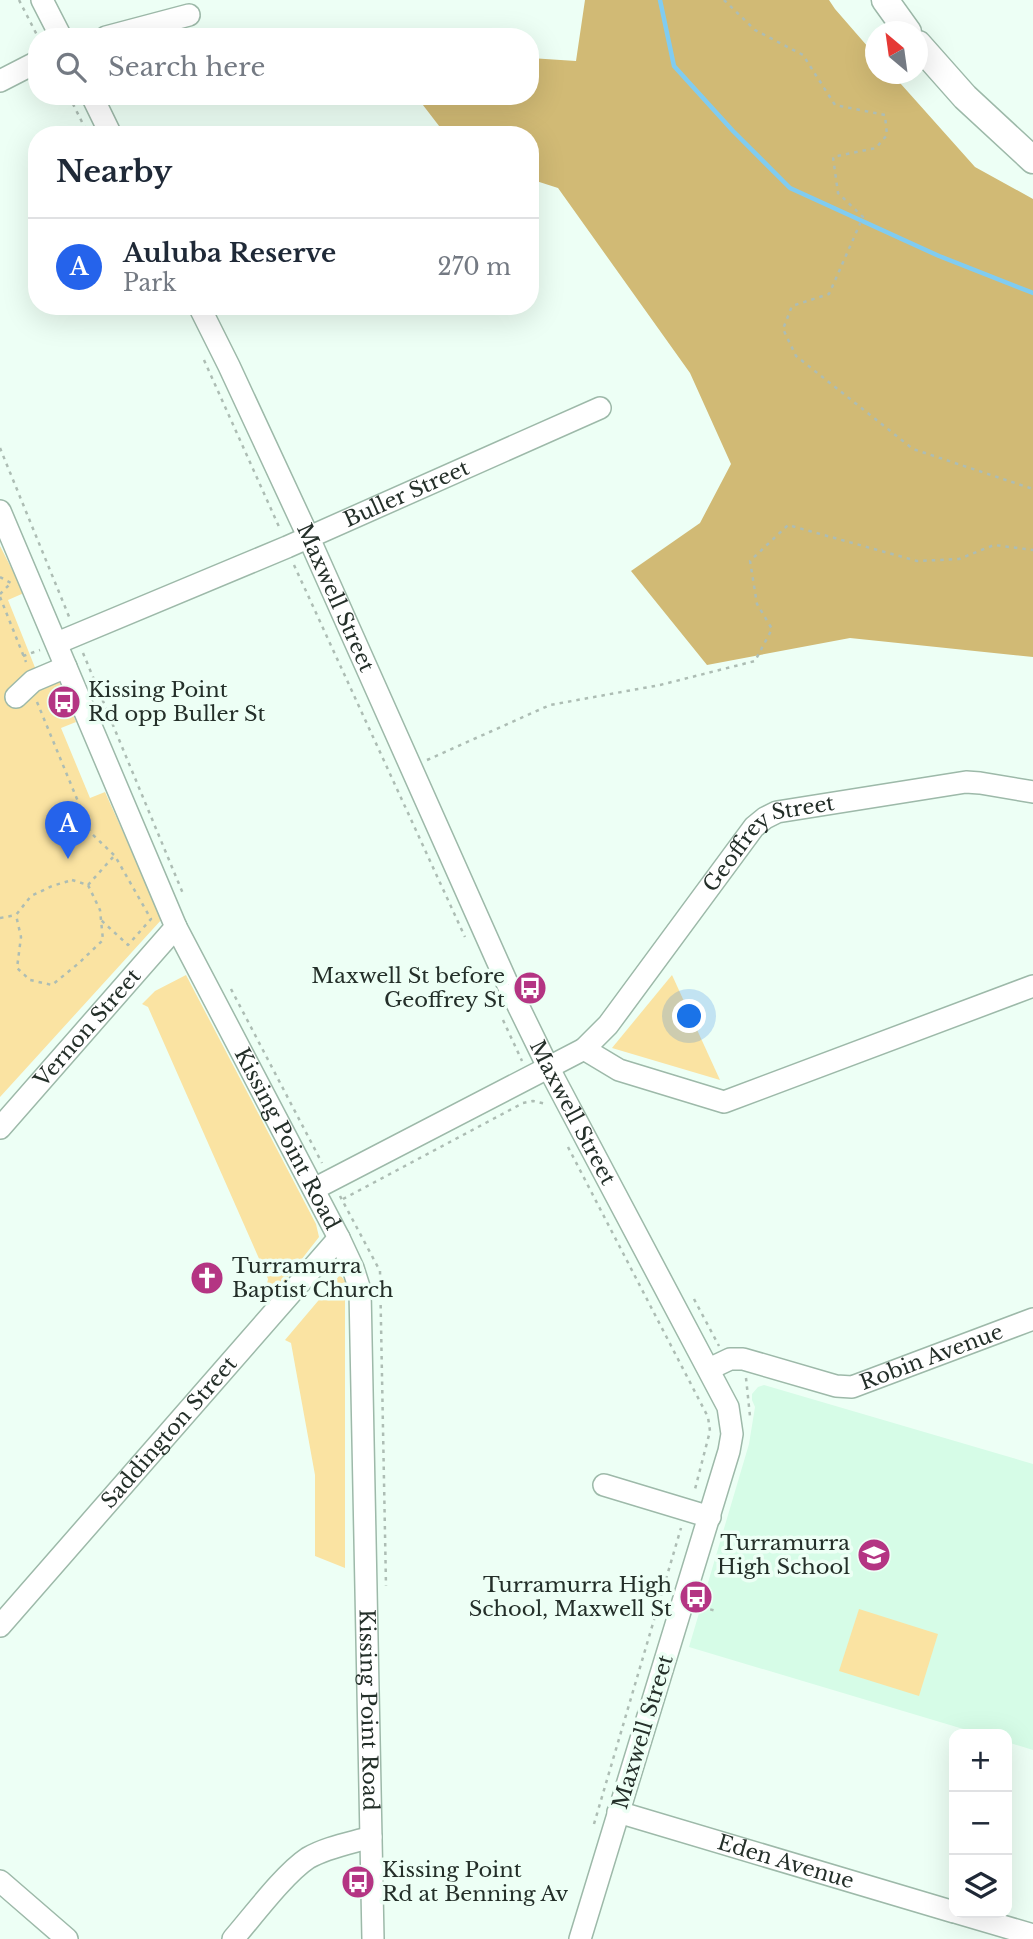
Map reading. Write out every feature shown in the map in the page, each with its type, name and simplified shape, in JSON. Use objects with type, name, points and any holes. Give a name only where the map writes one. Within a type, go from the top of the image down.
[{"type":"main road","points":[[885,0],[900,21]]},
{"type":"main road","points":[[928,55],[965,97],[1033,160]]},
{"type":"street","points":[[42,0],[56,28]]},
{"type":"street","points":[[140,28],[189,15]]},
{"type":"street","points":[[0,81],[28,67]]},
{"type":"street","points":[[96,105],[107,126]]},
{"type":"street","name":"Maxwell Street","points":[[204,315],[308,536],[508,985],[548,1067],[728,1407],[732,1434],[729,1451],[580,1939]]},
{"type":"street","name":"Buller Street","points":[[52,645],[287,547],[600,408]]},
{"type":"street","name":"Kissing Point Road","points":[[0,512],[52,645],[66,667],[176,927],[339,1238],[360,1290],[373,1939]]},
{"type":"street","points":[[16,697],[33,681],[66,667]]},
{"type":"street","name":"Geoffrey Street","points":[[314,1189],[584,1049],[608,1025],[754,827],[765,818],[778,812],[966,782],[1033,792]]},
{"type":"street","name":"Vernon Street","points":[[0,1128],[176,927]]},
{"type":"street","points":[[584,1049],[619,1070],[724,1102],[1033,986]]},
{"type":"street","name":"Saddington Street","points":[[0,1626],[339,1238]]},
{"type":"street","name":"Robin Avenue","points":[[709,1369],[730,1359],[743,1359],[836,1386],[852,1387],[1033,1319]]},
{"type":"street","points":[[604,1485],[710,1517]]},
{"type":"street","name":"Eden Avenue","points":[[618,1812],[949,1910]]},
{"type":"street","points":[[233,1939],[292,1871],[308,1858],[371,1837]]},
{"type":"street","points":[[0,1881],[67,1939]]},
{"type":"street","name":"Eden Avenue","points":[[976,1918],[1033,1935]]},
{"type":"path","points":[[19,0],[33,28]]},
{"type":"path","points":[[724,0],[755,30],[803,55],[835,105],[885,115],[887,135],[876,148],[833,157],[838,193],[863,217],[829,294],[792,306],[783,330],[796,356],[913,449],[1033,489]]},
{"type":"path","points":[[74,105],[84,126]]},
{"type":"path","points":[[202,356],[284,537]]},
{"type":"path","points":[[0,449],[69,619]]},
{"type":"path","points":[[411,767],[550,705],[660,685],[755,661],[772,629],[757,604],[750,561],[788,525],[917,561],[959,559],[994,545],[1033,551]]},
{"type":"path","points":[[291,559],[465,937]]},
{"type":"path","points":[[0,577],[11,583],[0,595],[36,687],[35,696],[91,833],[115,856],[151,919],[128,945],[101,920]]},
{"type":"path","points":[[23,656],[52,645]]},
{"type":"path","points":[[82,649],[188,905]]},
{"type":"path","points":[[88,885],[115,856]]},
{"type":"path","points":[[0,918],[16,915],[31,896],[72,880],[88,885],[100,910],[103,940],[52,985],[30,980],[17,968],[22,937],[16,915]]},
{"type":"path","points":[[226,979],[323,1163]]},
{"type":"path","points":[[500,1013],[523,1063]]},
{"type":"path","points":[[342,1199],[523,1103],[533,1101],[546,1104],[542,1096]]},
{"type":"path","points":[[564,1139],[708,1417],[710,1430],[694,1495]]},
{"type":"path","points":[[591,1835],[683,1522]]},
{"type":"path","points":[[699,1606],[716,1611]]},
{"type":"shaded area","points":[[585,0],[829,0],[865,44],[865,84],[901,84],[975,167],[1033,199],[1033,657],[850,638],[707,665],[631,571],[700,523],[731,464],[690,373],[558,188],[539,182],[539,126],[439,126],[423,105],[539,105],[539,59],[576,61]]},
{"type":"shaded area","points":[[0,546],[24,593],[8,600],[42,685],[58,679],[76,722],[61,728],[90,798],[105,792],[162,919],[0,1097]]},
{"type":"shaded area","points":[[186,975],[316,1224],[319,1237],[273,1296],[266,1289],[268,1279],[148,1007],[142,1004],[155,991]]},
{"type":"shaded area","points":[[672,975],[720,1080],[612,1048]]},
{"type":"shaded area","points":[[340,1275],[345,1281],[345,1568],[315,1556],[315,1475],[291,1343],[285,1340]]},
{"type":"shaded area","name":"Turramurra High School","points":[[764,1385],[1033,1464],[1033,1750],[1012,1744],[1012,1729],[963,1729],[689,1647],[749,1444],[755,1407],[752,1394]]},
{"type":"shaded area","points":[[859,1609],[938,1634],[919,1696],[839,1671]]},
{"type":"waterway","points":[[660,0],[674,66],[790,188],[939,256],[1033,293]]},
{"type":"place","name":"Kissing Point Rd opp Buller St","points":[[64,702]]},
{"type":"place","name":"Auluba Reserve","points":[[68,859]]},
{"type":"place","name":"Maxwell St before Geoffrey St","points":[[530,988]]},
{"type":"place","name":"Turramurra Baptist Church","points":[[207,1278]]},
{"type":"place","name":"Turramurra High School","points":[[874,1555]]},
{"type":"place","name":"Turramurra High School, Maxwell St","points":[[696,1597]]},
{"type":"place","name":"Kissing Point Rd at Benning Av","points":[[358,1882]]}]
